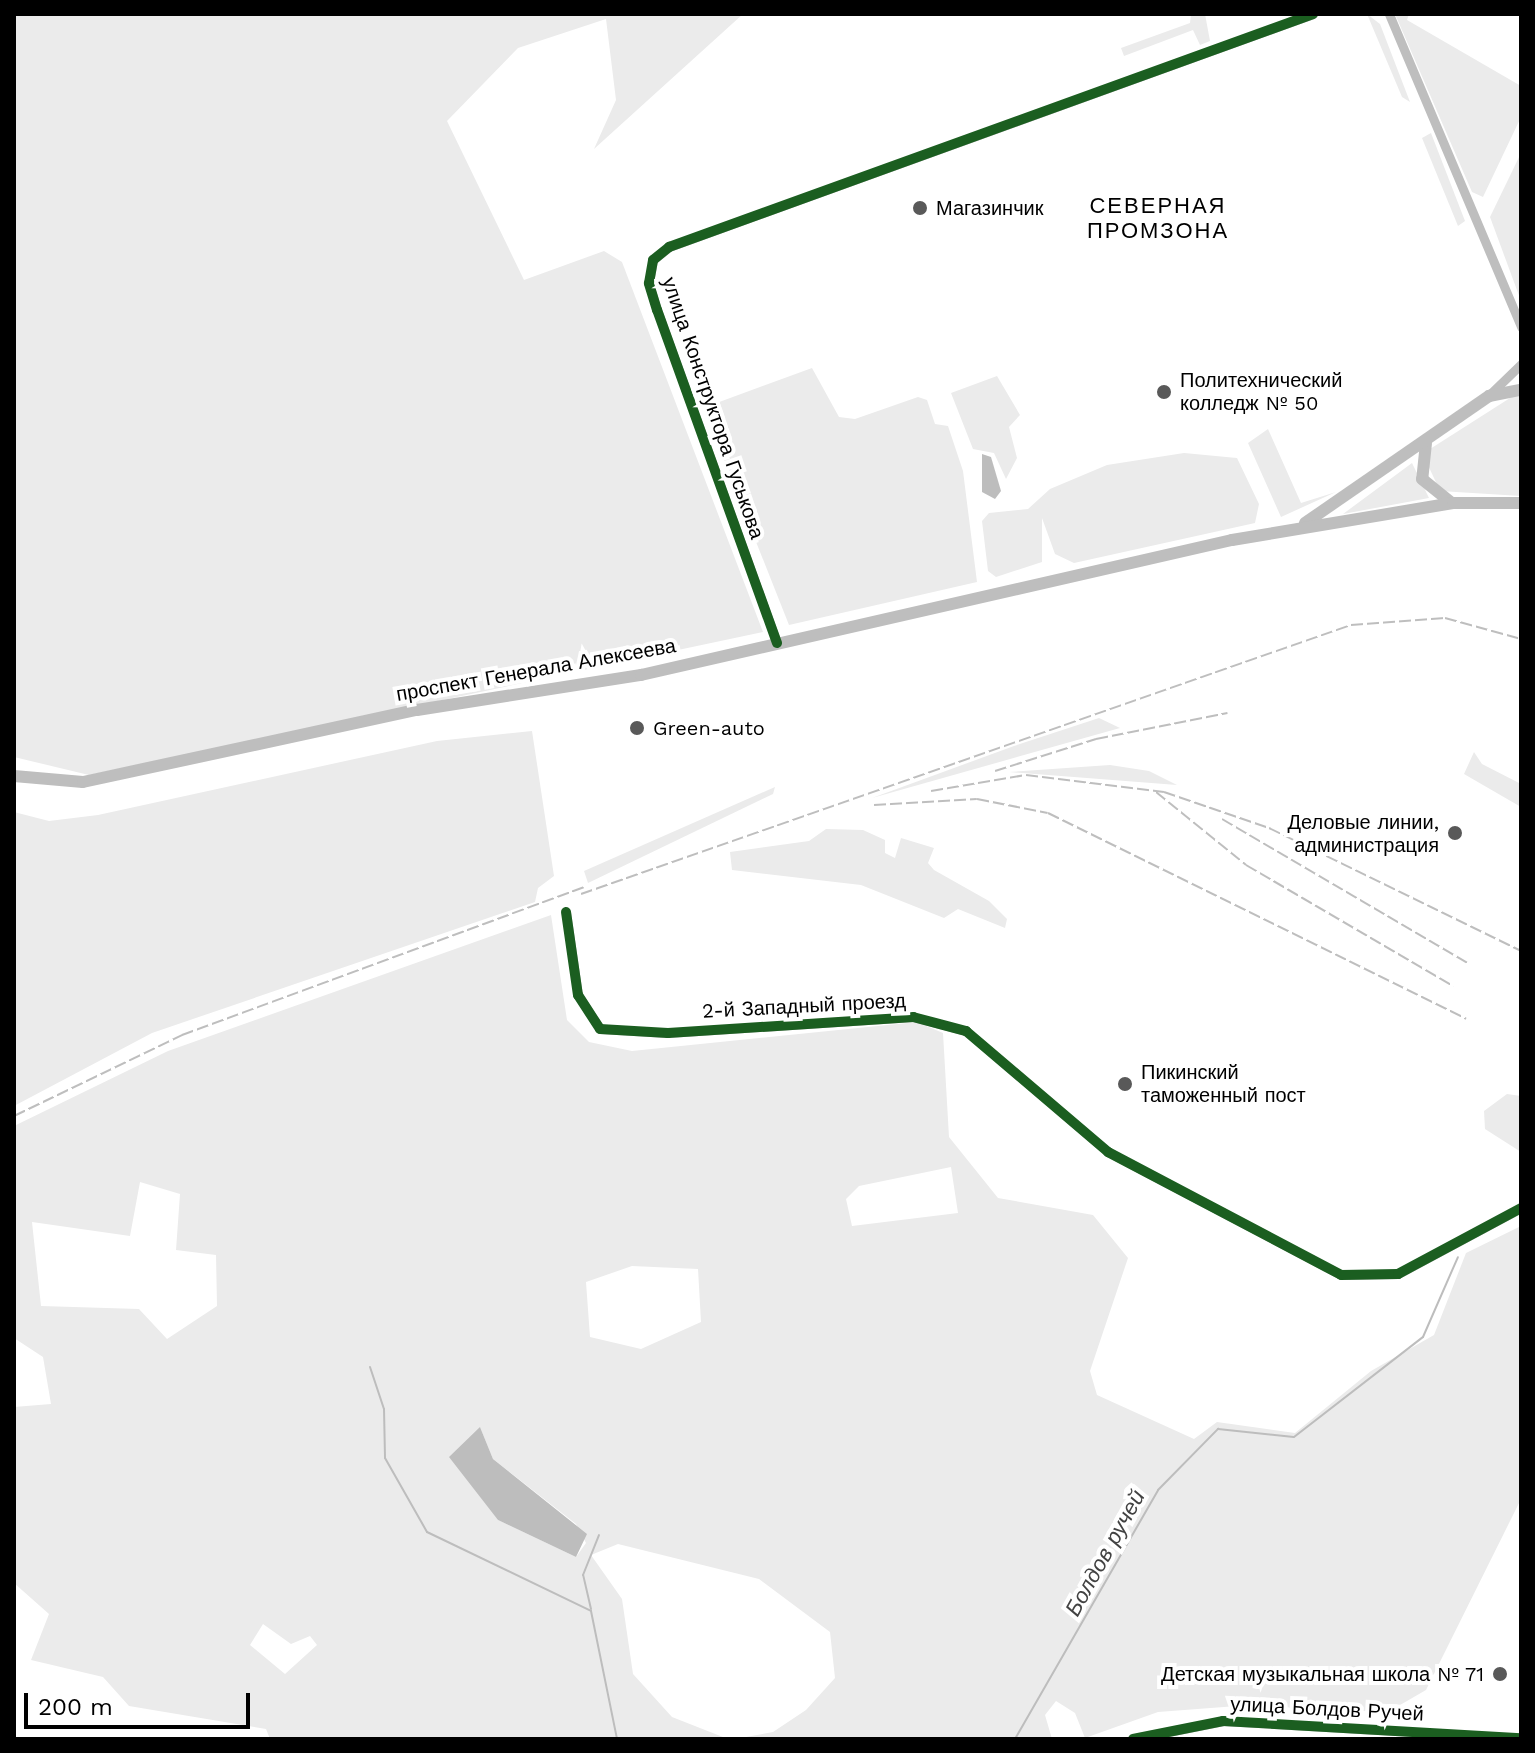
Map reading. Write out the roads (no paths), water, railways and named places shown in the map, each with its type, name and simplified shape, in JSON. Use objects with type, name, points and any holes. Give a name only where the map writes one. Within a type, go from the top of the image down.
[{"type":"main road","name":"проспект Генерала Алексеева","points":[[1298,528],[1489,396],[1521,390]]},
{"type":"main road","points":[[1427,440],[1422,479],[1453,503]]},
{"type":"main road","name":"проспект Генерала Алексеева","points":[[14,776],[83,782],[777,643],[1298,528],[1453,503],[1521,503]]},
{"type":"street","name":"улица Конструктора Гуськова","points":[[777,643],[649,283],[659,253],[1313,14]]},
{"type":"street","points":[[1389,14],[1521,327]]},
{"type":"street","points":[[1489,396],[1521,364]]},
{"type":"street","name":"2-й Западный проезд","points":[[566,912],[578,995],[600,1029],[668,1033],[913,1017],[966,1031],[1108,1152],[1341,1275],[1398,1274],[1521,1208]]},
{"type":"street","name":"улица Болдов Ручей","points":[[1133,1739],[1223,1721],[1521,1738]]},
{"type":"waterway","name":"Болдов ручей","points":[[1015,1739],[1158,1490],[1218,1429],[1294,1437],[1423,1337],[1458,1257]]},
{"type":"waterway","points":[[370,1367],[384,1409],[385,1458],[427,1532],[591,1611],[617,1739]]},
{"type":"waterway","points":[[591,1609],[583,1575],[599,1535]]},
{"type":"railway","points":[[581,894],[1351,625],[1445,618],[1521,639]]},
{"type":"railway","points":[[995,771],[1096,739],[1227,713]]},
{"type":"railway","points":[[931,791],[1026,775],[1164,792],[1269,828],[1521,951]]},
{"type":"railway","points":[[1156,792],[1246,865],[1453,986]]},
{"type":"railway","points":[[874,805],[977,799],[1048,813],[1466,1019]]},
{"type":"railway","points":[[1222,819],[1467,963]]},
{"type":"railway","points":[[14,1116],[182,1035],[584,887]]},
{"type":"place","name":"Магазинчик","points":[[920,208]]},
{"type":"place","name":"Политехнический колледж № 50","points":[[1164,392]]},
{"type":"place","name":"Green-auto","points":[[637,728]]},
{"type":"place","name":"Деловые линии, администрация","points":[[1455,833]]},
{"type":"place","name":"Пикинский таможенный пост","points":[[1125,1084]]},
{"type":"place","name":"Детская музыкальная школа № 71","points":[[1500,1674]]},
{"type":"district","name":"СЕВЕРНАЯ ПРОМЗОНА","points":[[1158,218]]}]
